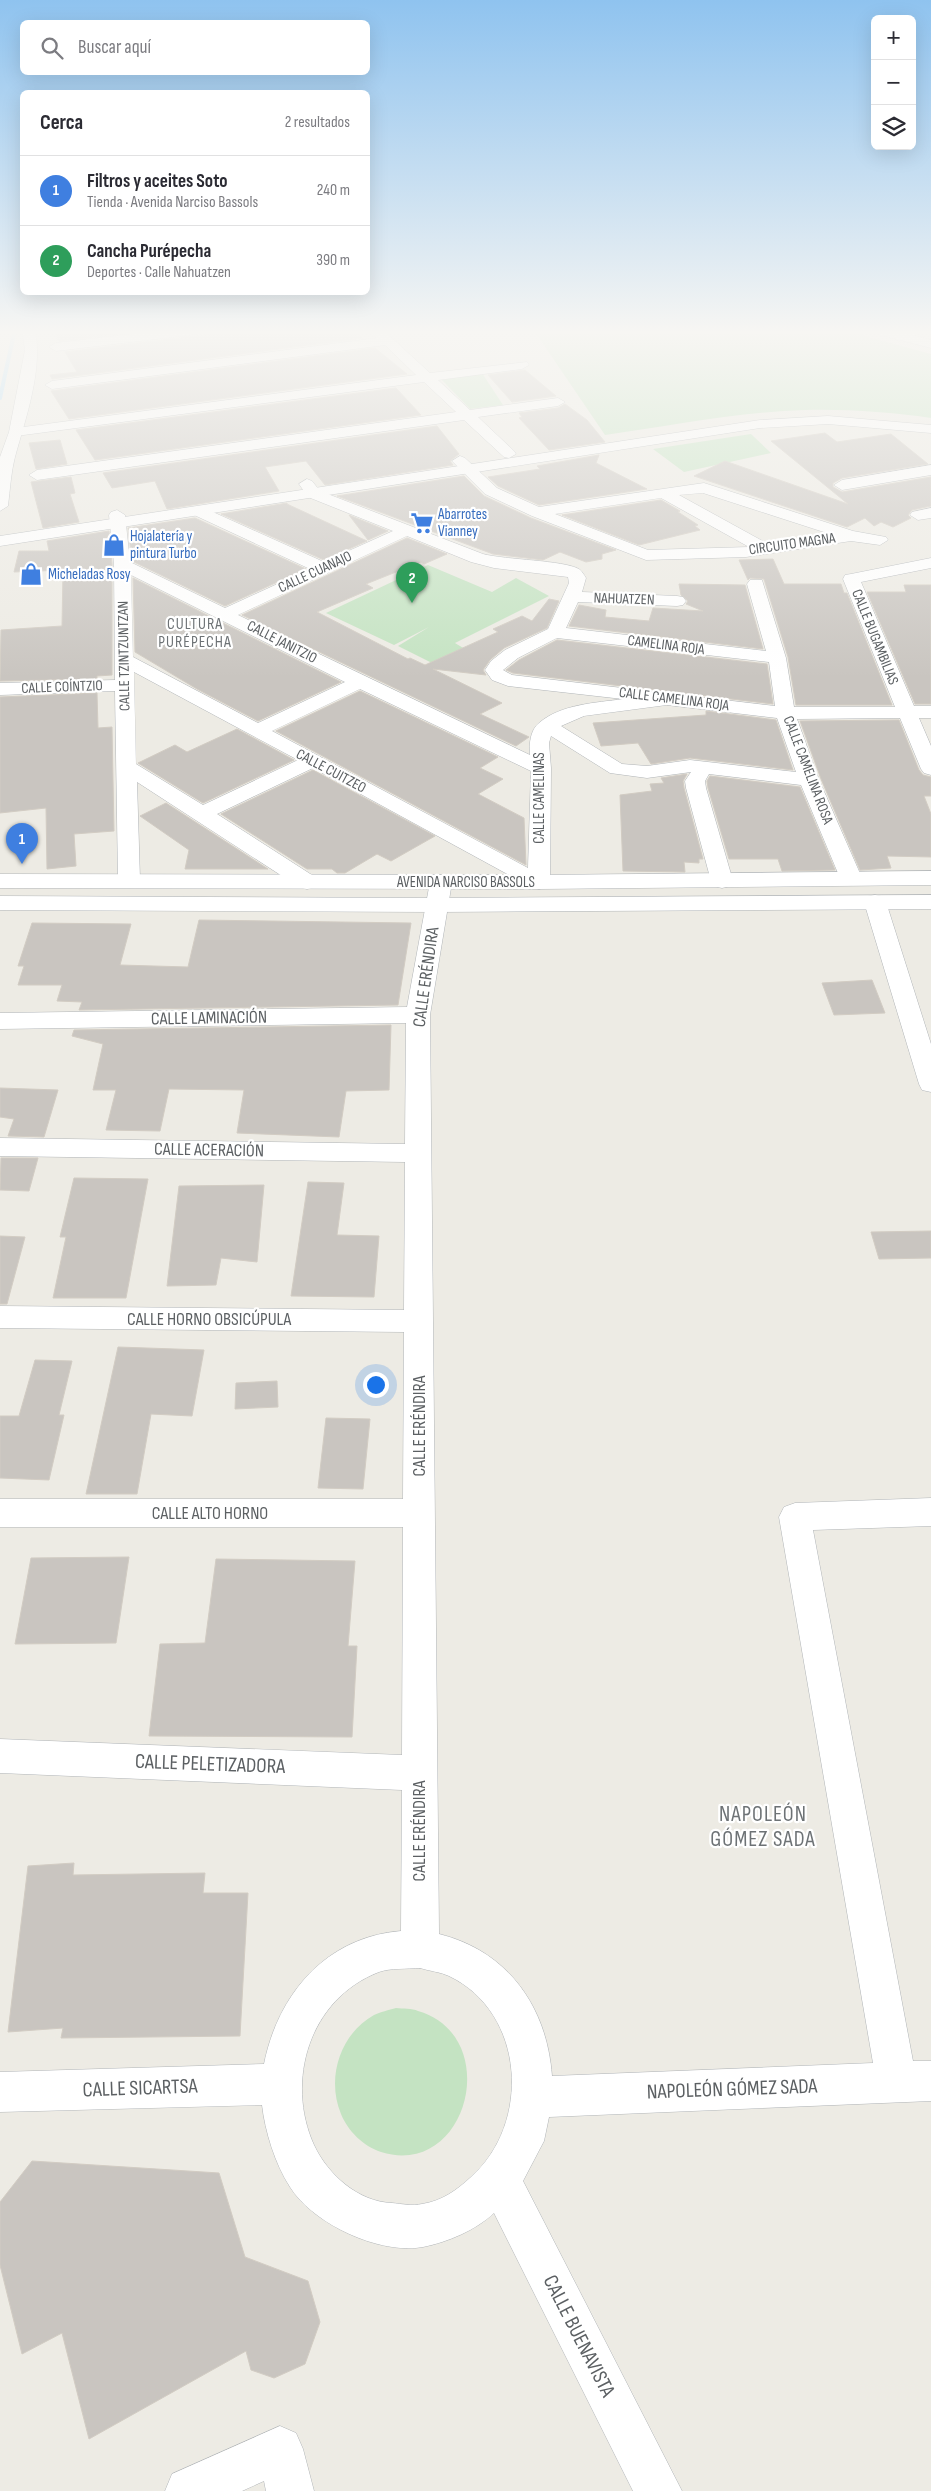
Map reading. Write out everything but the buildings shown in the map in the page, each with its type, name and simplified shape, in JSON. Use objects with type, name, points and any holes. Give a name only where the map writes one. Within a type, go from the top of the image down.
[{"type":"street","points":[[0,506],[4,458],[10,445]]},
{"type":"street","points":[[36,476],[253,445]]},
{"type":"street","points":[[500,445],[509,454]]},
{"type":"street","points":[[464,465],[509,454],[577,445]]},
{"type":"street","points":[[0,541],[118,519],[593,445]]},
{"type":"street","name":"CIRCUITO MAGNA","points":[[464,465],[492,491],[646,556],[766,550],[851,536]]},
{"type":"street","points":[[842,485],[931,470]]},
{"type":"street","name":"CIRCUITO MAGNA","points":[[538,512],[704,488],[851,536]]},
{"type":"street","points":[[0,533],[198,510],[310,489],[405,531],[500,564],[565,570],[574,573],[578,578],[578,584],[554,632]]},
{"type":"street","points":[[664,493],[766,550]]},
{"type":"street","points":[[198,510],[322,568]]},
{"type":"street","name":"CALLE TZINTZUNTZAN","points":[[118,519],[122,564],[129,880]]},
{"type":"street","name":"CALLE CUANAJO","points":[[226,614],[405,531]]},
{"type":"street","points":[[851,536],[880,540]]},
{"type":"street","name":"CALLE BUGAMBILIAS","points":[[931,563],[851,579],[931,769]]},
{"type":"street","name":"CALLE JANITZIO","points":[[122,564],[360,682],[541,768]]},
{"type":"street","name":"CALLE CAMELINA ROSA","points":[[756,584],[776,658],[785,713],[809,780],[851,878]]},
{"type":"street","name":"NAHUATZEN","points":[[572,597],[677,601]]},
{"type":"street","name":"CALLE CAMELINA ROJA","points":[[554,632],[505,658],[496,665],[494,670],[499,676],[508,680],[673,698],[785,713],[931,712]]},
{"type":"street","name":"CAMELINA ROJA","points":[[554,632],[776,658]]},
{"type":"street","name":"CALLE CUITZEO","points":[[124,659],[539,882]]},
{"type":"street","points":[[256,731],[360,682]]},
{"type":"street","name":"CALLE COÍNTZIO","points":[[0,690],[125,685]]},
{"type":"street","name":"CALLE CAMELINAS","points":[[539,882],[541,768],[539,743],[545,727],[568,715],[582,711],[673,698]]},
{"type":"street","points":[[545,727],[562,734],[617,770],[647,772],[690,766],[809,780]]},
{"type":"street","points":[[202,813],[312,761]]},
{"type":"street","points":[[127,767],[202,813],[307,882]]},
{"type":"street","points":[[704,768],[696,781],[696,788],[722,882]]},
{"type":"street","name":"AVENIDA NARCISO BASSOLS","points":[[0,881],[307,882],[439,893],[539,882],[722,882],[851,878],[931,878]]},
{"type":"street","name":"AVENIDA NARCISO BASSOLS","points":[[0,903],[439,893],[931,902]]},
{"type":"street","name":"CALLE ERÉNDIRA","points":[[420,1949],[418,1015],[439,893]]},
{"type":"street","points":[[875,902],[931,1084]]},
{"type":"street","name":"CALLE LAMINACIÓN","points":[[0,1021],[418,1015]]},
{"type":"street","name":"CALLE ACERACIÓN","points":[[0,1147],[418,1153]]},
{"type":"street","name":"CALLE HORNO OBSICÚPULA","points":[[0,1317],[418,1321]]},
{"type":"street","points":[[914,2082],[795,1517],[931,1512]]},
{"type":"street","name":"CALLE ALTO HORNO","points":[[0,1513],[419,1514]]},
{"type":"street","name":"CALLE PELETIZADORA","points":[[0,1756],[419,1773]]},
{"type":"street","points":[[420,1949],[457,1958],[490,1980],[515,2012],[530,2053],[533,2097],[523,2141],[500,2180],[465,2211],[422,2226],[378,2224],[337,2206],[305,2173],[286,2130],[280,2084],[289,2038],[311,1999],[342,1969],[379,1952],[420,1949]]},
{"type":"street","name":"NAPOLEÓN GÓMEZ SADA","points":[[533,2097],[914,2082]]},
{"type":"street","name":"CALLE SICARTSA","points":[[0,2092],[280,2084]]},
{"type":"street","name":"CALLE BUENAVISTA","points":[[500,2180],[658,2491]]},
{"type":"street","points":[[189,2491],[285,2470]]},
{"type":"green space","points":[[678,445],[763,445],[771,453],[684,472],[653,449]]},
{"type":"green space","points":[[428,565],[492,592],[516,578],[549,596],[455,643],[478,657],[448,671],[398,646],[429,627],[394,645],[326,613]]},
{"type":"green space","points":[[396,2008],[416,2010],[445,2025],[461,2047],[467,2074],[464,2101],[454,2126],[436,2145],[411,2155],[381,2152],[362,2142],[348,2126],[341,2114],[335,2086],[339,2058],[352,2033],[374,2015]]},
{"type":"place","name":"Abarrotes Vianney","points":[[422,523]]},
{"type":"place","name":"Hojalatería y pintura Turbo","points":[[114,545]]},
{"type":"place","name":"Micheladas Rosy","points":[[31,574]]},
{"type":"place","name":"Cancha Purépecha","points":[[412,603]]},
{"type":"place","name":"Filtros y aceites Soto","points":[[22,864]]},
{"type":"district","name":"CULTURA PURÉPECHA","points":[[195,633]]},
{"type":"district","name":"NAPOLEÓN GÓMEZ SADA","points":[[763,1826]]}]
